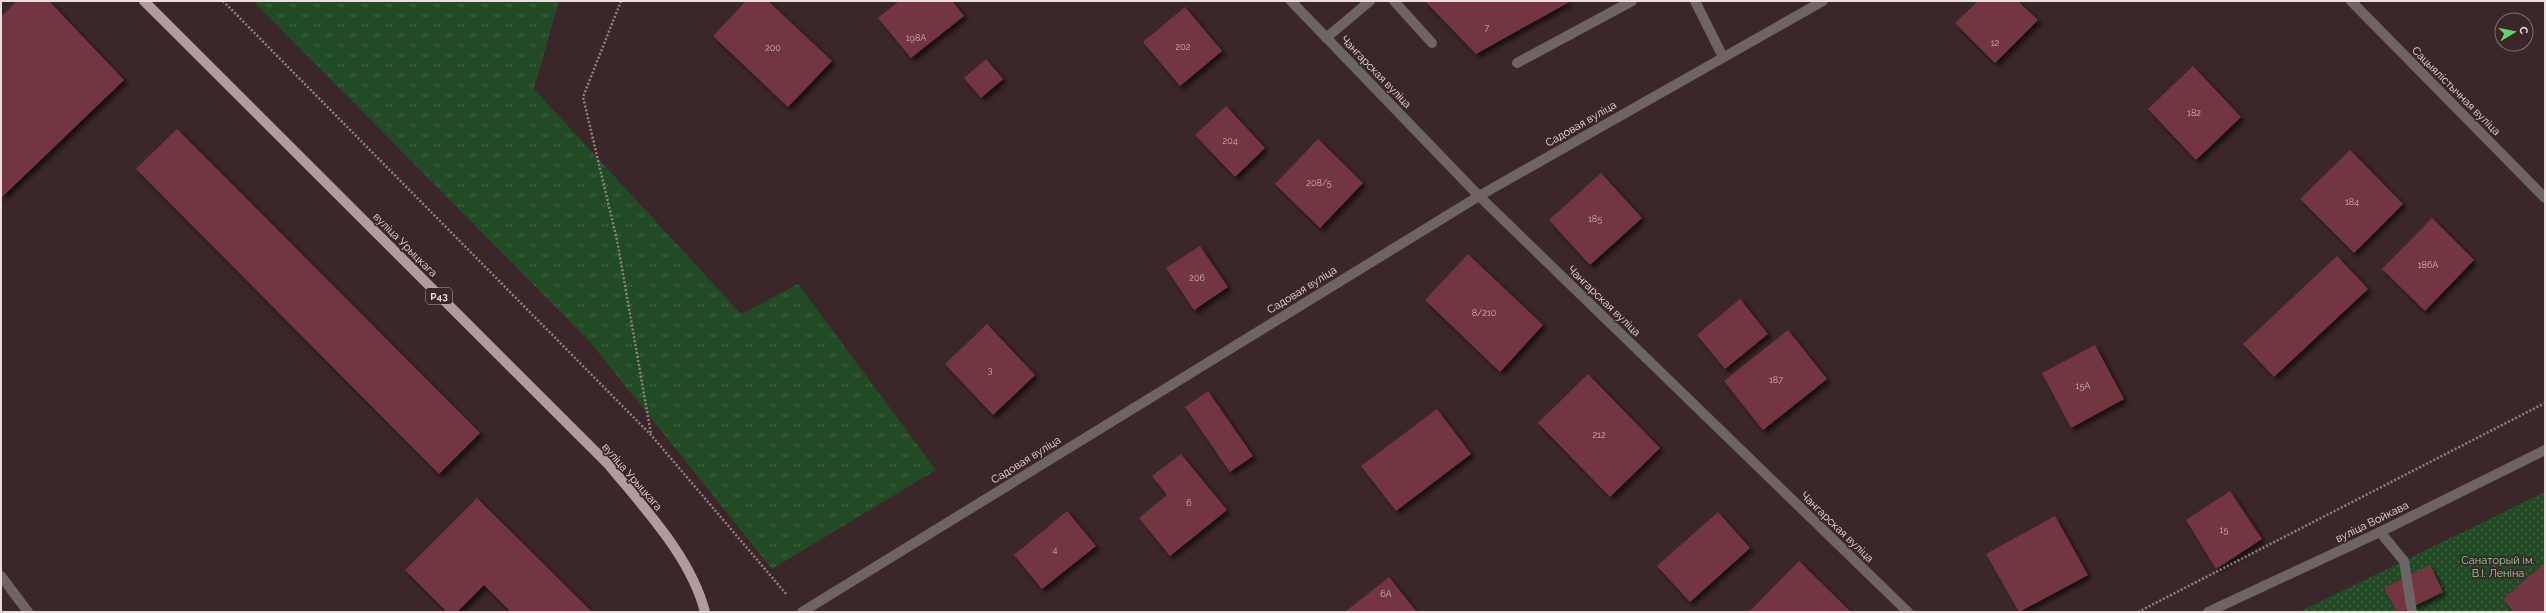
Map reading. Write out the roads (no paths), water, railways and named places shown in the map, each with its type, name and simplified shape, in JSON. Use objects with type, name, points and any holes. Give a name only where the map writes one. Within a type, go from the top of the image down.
[{"type":"main road","name":"вуліца Урыцкага","points":[[144,1],[609,465],[668,538],[702,598],[705,612]]},
{"type":"street","name":"Чангарская вуліца","points":[[1291,1],[1478,196],[1908,612]]},
{"type":"street","points":[[1326,38],[1370,1]]},
{"type":"street","points":[[1394,1],[1432,43]]},
{"type":"street","points":[[1517,63],[1632,1]]},
{"type":"street","points":[[1695,1],[1723,57]]},
{"type":"street","name":"Садовая вуліца","points":[[802,612],[1478,196],[1823,1]]},
{"type":"street","name":"Сацыялістычная вуліца","points":[[2350,1],[2545,198]]},
{"type":"street","name":"вуліца Войкава","points":[[2208,612],[2380,532],[2545,450]]},
{"type":"street","points":[[2380,532],[2404,561],[2412,612]]},
{"type":"street","points":[[1,576],[28,612]]},
{"type":"park label","name":"Санаторый ім. В.І. Леніна","points":[[2498,566]]}]
